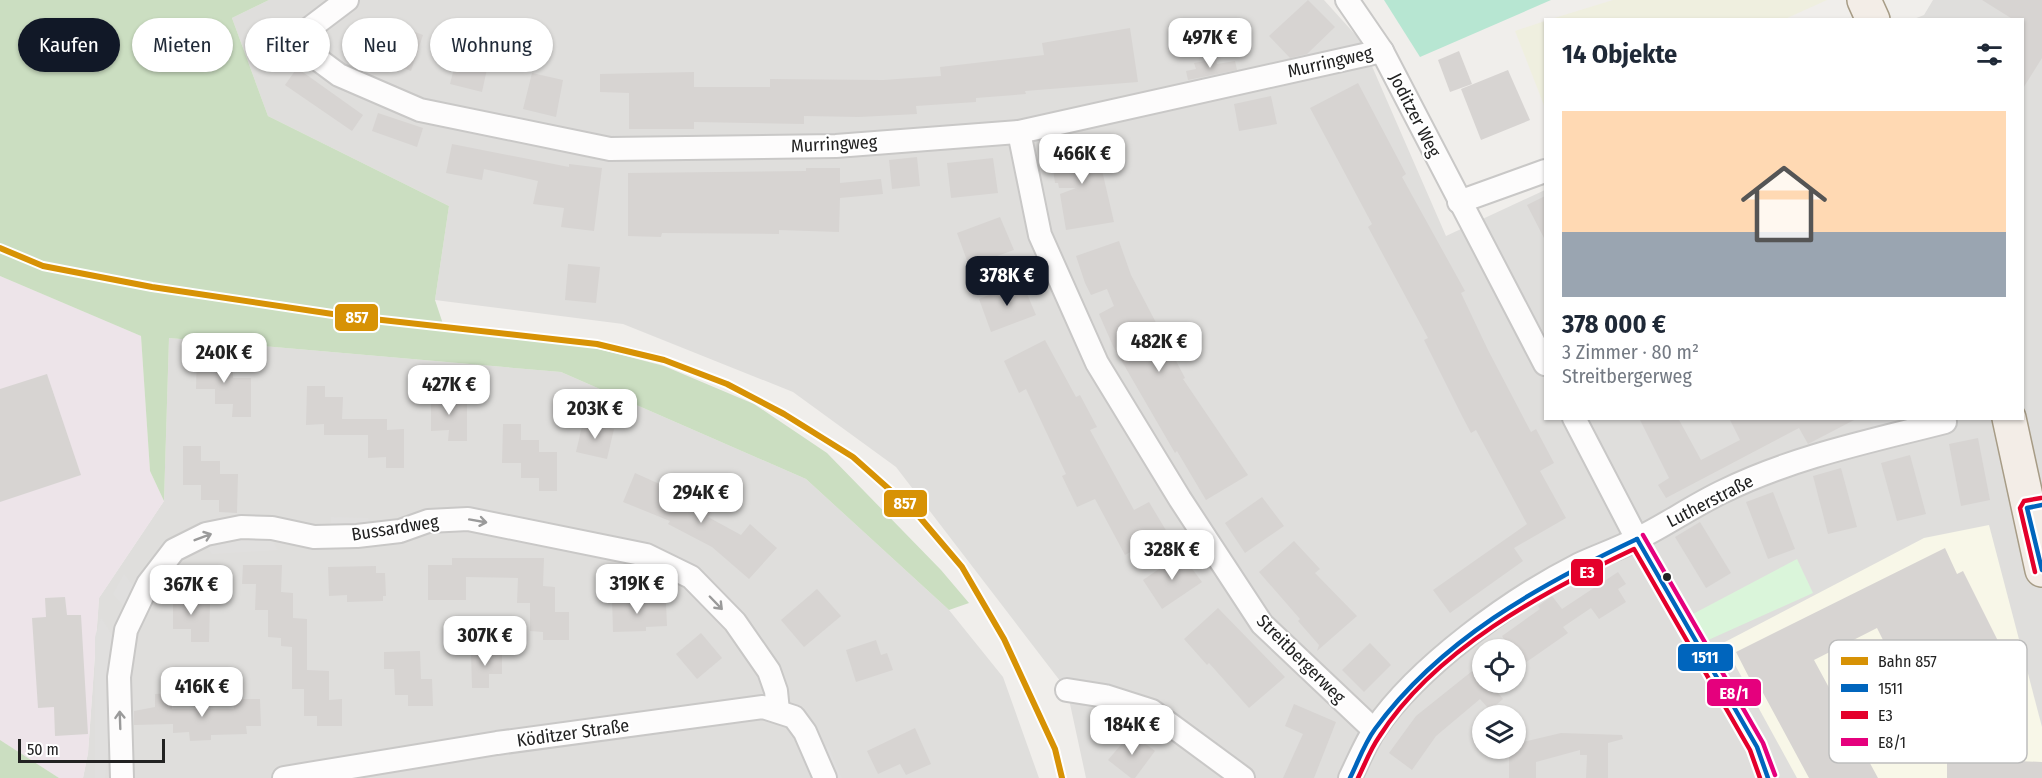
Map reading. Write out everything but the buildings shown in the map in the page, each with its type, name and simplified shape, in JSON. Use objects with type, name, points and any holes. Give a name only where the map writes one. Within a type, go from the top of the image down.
[{"type":"main road","points":[[1864,0],[1872,18]]},
{"type":"main road","points":[[2009,420],[2042,570]]},
{"type":"main road","points":[[2021,420],[2042,502]]},
{"type":"street","name":"Murringweg","points":[[347,0],[306,31],[303,41],[312,55],[339,75],[420,110],[610,150],[836,146],[1019,132],[1382,51]]},
{"type":"street","name":"Joditzer Weg","points":[[1347,0],[1382,51],[1544,362]]},
{"type":"street","name":"Streitbergerweg","points":[[1019,132],[1040,235],[1097,363],[1180,499],[1262,624],[1374,730]]},
{"type":"street","points":[[1459,202],[1544,171]]},
{"type":"street","points":[[1575,420],[1637,539]]},
{"type":"street","name":"Lutherstraße","points":[[1350,778],[1374,730],[1401,698],[1443,657],[1500,612],[1577,566],[1637,539],[1725,490],[1821,454],[1945,422]]},
{"type":"street","name":"Bussardweg","points":[[122,778],[119,677],[126,630],[148,584],[174,550],[206,534],[241,527],[272,528],[314,537],[357,536],[400,531],[428,521],[468,519],[645,555],[691,577],[735,622],[769,671],[776,691],[778,711]]},
{"type":"street","points":[[1067,690],[1105,696],[1152,711],[1243,778]]},
{"type":"street","name":"Köditzer Straße","points":[[284,778],[337,775],[497,743],[617,726],[763,707],[778,711]]},
{"type":"street","points":[[778,711],[794,717],[805,732],[825,778]]},
{"type":"shaded area","points":[[269,0],[1324,0],[1361,41],[1446,236],[1544,190],[1544,420],[2024,420],[2024,18],[1916,18],[1924,15],[1933,0],[2042,0],[2042,778],[1086,778],[1067,690],[896,467],[793,392],[623,324],[435,300],[449,206],[268,116],[252,72],[330,72],[330,18],[245,18],[245,53],[232,18]]},
{"type":"shaded area","points":[[0,276],[141,336],[150,471],[164,501],[99,598],[88,753],[83,778],[59,778],[0,740]]},
{"type":"shaded area","points":[[169,338],[561,372],[806,479],[949,610],[1003,677],[1039,778],[83,778],[88,753],[99,598],[164,501]]},
{"type":"shaded area","points":[[1870,420],[1902,420],[1875,428]]},
{"type":"shaded area","points":[[331,517],[369,518],[368,530],[331,531]]},
{"type":"shaded area","points":[[1989,525],[2019,640],[1829,640],[1829,763],[2027,763],[2027,670],[2042,727],[2042,778],[1797,778],[1723,643],[1924,538]]},
{"type":"shaded area","points":[[268,533],[278,550],[212,554],[204,543]]},
{"type":"shaded area","points":[[124,574],[137,590],[127,610],[113,594]]},
{"type":"shaded area","points":[[101,617],[113,636],[114,707],[105,778],[95,778],[95,637]]},
{"type":"shaded area","points":[[828,746],[842,778],[832,778],[819,748]]},
{"type":"green space","points":[[0,0],[269,0],[232,18],[132,18],[132,72],[233,72],[233,21],[245,53],[245,72],[252,72],[268,116],[449,206],[435,300],[444,327],[595,348],[664,366],[754,404],[827,453],[941,570],[969,603],[949,610],[806,479],[561,372],[169,338],[164,501],[150,471],[141,336],[0,276]]},
{"type":"green space","points":[[1384,0],[1551,0],[1420,57]]},
{"type":"green space","points":[[1613,0],[1827,0],[1787,18],[1554,18]]},
{"type":"green space","points":[[1544,21],[1544,105],[1515,31]]},
{"type":"green space","points":[[1797,559],[1813,593],[1706,641],[1691,615]]},
{"type":"green space","points":[[0,740],[59,778],[0,778]]},
{"type":"rail line","name":"857","points":[[0,248],[43,266],[152,287],[346,316],[597,344],[664,360],[727,384],[784,414],[853,457],[917,514],[962,567],[1004,639],[1055,749],[1062,778]]},
{"type":"transit line","name":"E3","points":[[2035,572],[2020,508],[2024,501],[2041,498]]},
{"type":"transit line","name":"1511","points":[[2042,505],[2027,508],[2042,570]]},
{"type":"transit line","name":"E8/1","points":[[1643,535],[1763,743],[1775,775]]},
{"type":"transit line","name":"1511","points":[[1637,539],[1757,747],[1768,778]]},
{"type":"transit line","name":"1511","points":[[1350,778],[1375,729],[1401,697],[1461,642],[1528,596],[1637,539]]},
{"type":"transit line","name":"E3","points":[[1358,778],[1376,742],[1402,706],[1429,677],[1460,651],[1493,626],[1528,604],[1634,549],[1750,750],[1760,778]]}]
